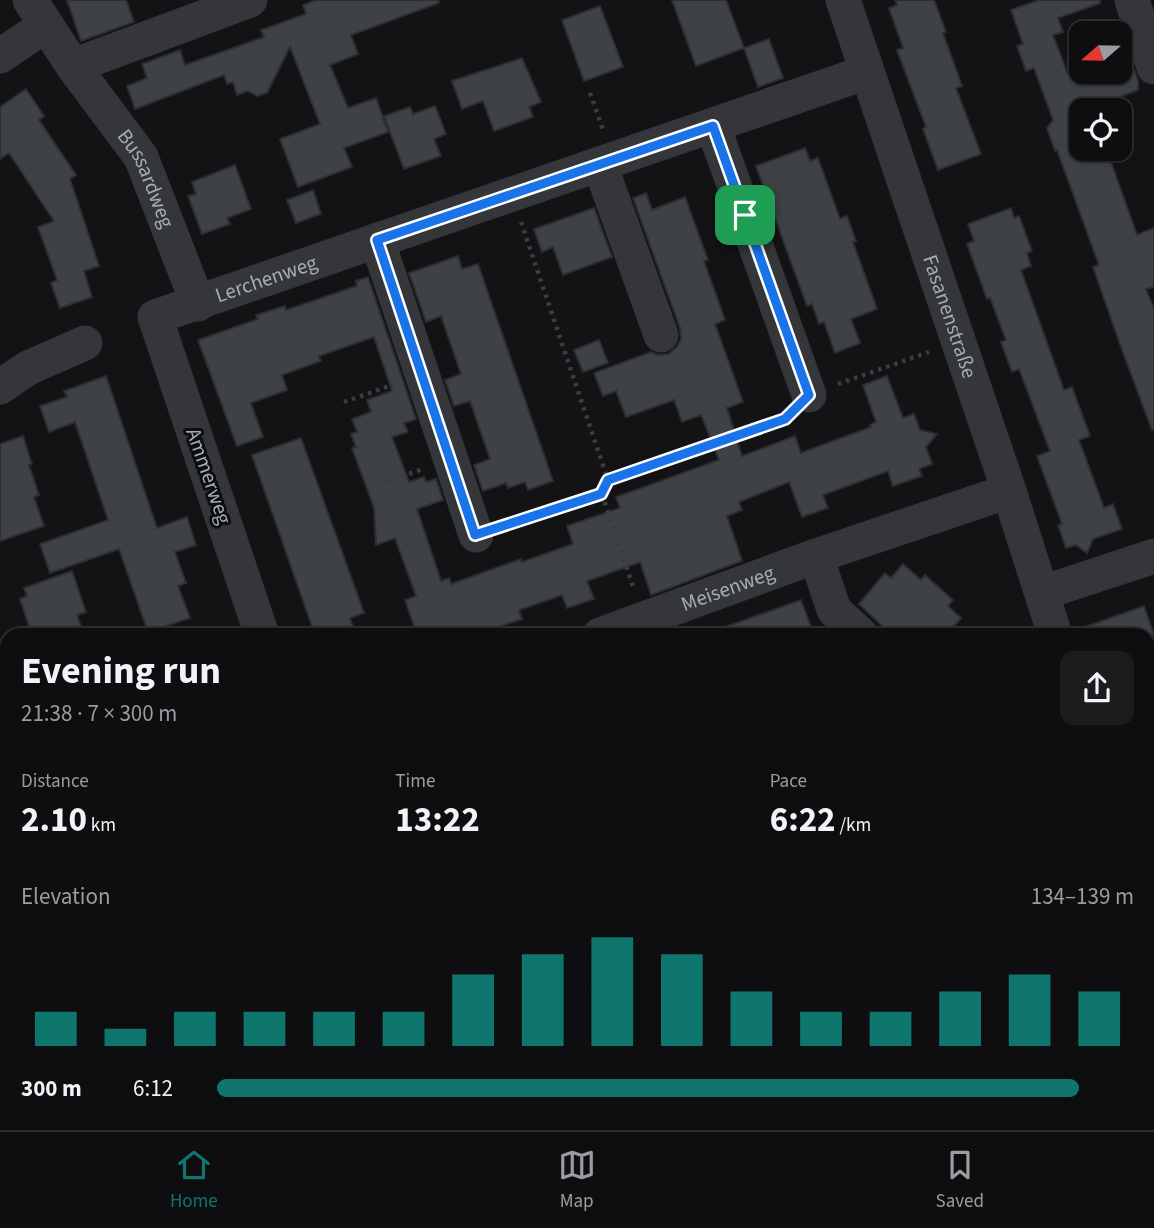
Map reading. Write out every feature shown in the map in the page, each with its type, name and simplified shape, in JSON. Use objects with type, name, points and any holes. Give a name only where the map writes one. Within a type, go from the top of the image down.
[{"type":"street","points":[[73,66],[250,0]]},
{"type":"street","name":"Fasanenstraße","points":[[843,0],[1053,628]]},
{"type":"street","points":[[1132,0],[1154,67]]},
{"type":"street","name":"Bussardweg","points":[[0,56],[38,13],[73,66],[141,157],[198,304]]},
{"type":"street","name":"Lerchenweg","points":[[155,317],[867,72]]},
{"type":"street","points":[[713,126],[809,395]]},
{"type":"street","points":[[600,165],[661,335]]},
{"type":"street","points":[[377,240],[475,535]]},
{"type":"street","name":"Ammerweg","points":[[155,317],[260,628]]},
{"type":"street","points":[[0,387],[28,368],[85,343]]},
{"type":"street","name":"Meisenweg","points":[[622,628],[816,556],[1009,491]]},
{"type":"street","points":[[816,556],[834,610],[854,628]]},
{"type":"street","points":[[1042,593],[1154,556]]},
{"type":"path","points":[[511,195],[608,480]]},
{"type":"path","points":[[475,535],[601,494],[608,480],[785,419],[809,395],[958,341]]},
{"type":"path","points":[[344,402],[422,375]]},
{"type":"path","points":[[369,488],[450,459]]},
{"type":"path","points":[[601,494],[634,587],[640,622]]},
{"type":"building","points":[[67,0],[126,0],[134,22],[81,41]]},
{"type":"building","points":[[316,0],[438,0],[439,3],[351,35],[358,54],[330,65],[348,108],[376,98],[388,132],[344,148],[352,167],[298,187],[280,139],[320,124],[290,47],[267,93],[257,96],[248,91],[237,95],[233,82],[227,84],[224,75],[135,109],[127,86],[147,78],[142,64],[180,50],[185,65],[264,37],[261,30],[306,14],[303,5]]},
{"type":"building","points":[[672,0],[726,0],[744,48],[696,66]]},
{"type":"building","points":[[895,0],[934,0],[962,86],[956,88],[981,154],[938,170],[923,129],[926,127],[897,50],[903,48],[889,8],[897,5]]},
{"type":"building","points":[[1039,0],[1100,0],[1100,3],[1058,18],[1063,32],[1053,35],[1069,72],[1069,84],[1132,84],[1132,64],[1138,80],[1138,90],[1116,98],[1069,98],[1069,161],[1114,161],[1111,162],[1137,235],[1154,228],[1154,287],[1146,289],[1154,309],[1154,430],[1121,347],[1093,267],[1099,265],[1047,128],[1053,120],[1034,68],[1026,71],[1017,46],[1023,44],[1011,10]]},
{"type":"building","points":[[600,6],[623,67],[584,81],[562,20]]},
{"type":"building","points":[[769,39],[783,78],[758,87],[744,48]]},
{"type":"building","points":[[522,58],[541,102],[529,107],[533,117],[494,131],[483,101],[462,109],[452,81]]},
{"type":"building","points":[[26,89],[44,116],[39,120],[76,175],[70,179],[99,266],[84,271],[92,297],[60,308],[51,283],[57,280],[38,227],[54,221],[9,153],[0,159],[0,107]]},
{"type":"building","points":[[435,106],[446,134],[434,139],[441,156],[404,169],[384,116],[410,107],[413,114]]},
{"type":"building","points":[[805,148],[810,161],[818,158],[840,219],[847,216],[856,241],[853,242],[877,309],[851,319],[860,343],[835,353],[824,322],[819,324],[812,304],[807,306],[756,166]]},
{"type":"building","points":[[235,165],[251,209],[227,218],[230,224],[202,234],[188,196],[196,194],[192,182]]},
{"type":"building","points":[[313,190],[321,214],[296,223],[287,200]]},
{"type":"building","points":[[646,193],[652,210],[685,197],[708,260],[704,261],[725,320],[715,324],[743,402],[727,408],[742,456],[795,436],[801,453],[871,427],[870,425],[876,422],[863,385],[887,376],[903,418],[914,414],[920,430],[937,434],[926,447],[932,464],[919,469],[922,476],[893,486],[888,471],[823,495],[828,508],[802,517],[789,482],[739,502],[742,510],[727,516],[742,561],[651,595],[640,562],[587,581],[594,599],[567,608],[562,595],[519,610],[522,619],[495,628],[415,628],[405,600],[416,596],[395,538],[376,545],[374,508],[352,448],[356,447],[351,434],[357,432],[352,419],[371,412],[367,400],[392,391],[374,337],[319,356],[321,361],[282,375],[287,390],[251,403],[263,437],[237,446],[198,340],[258,319],[256,315],[285,306],[286,310],[357,286],[356,281],[368,277],[416,419],[404,423],[408,432],[392,437],[409,482],[424,477],[426,482],[436,479],[443,500],[417,509],[441,581],[449,578],[451,584],[521,559],[522,562],[573,544],[567,526],[620,508],[616,497],[719,460],[701,415],[682,422],[674,400],[626,417],[616,391],[603,396],[594,373],[651,352],[658,355],[668,354],[677,347],[681,339],[680,328],[633,198]]},
{"type":"building","points":[[594,208],[612,257],[563,275],[553,247],[542,252],[534,229]]},
{"type":"building","points":[[1011,208],[1014,218],[1019,216],[1032,251],[1027,253],[1031,266],[1021,270],[1064,390],[1072,387],[1090,436],[1079,440],[1104,508],[1113,504],[1122,529],[1093,539],[1087,553],[1076,545],[1066,548],[1058,525],[1062,524],[1037,456],[1050,451],[1019,369],[1012,372],[1001,342],[1006,340],[990,298],[987,299],[967,244],[974,241],[968,224]]},
{"type":"building","points":[[458,256],[462,269],[478,264],[553,481],[528,490],[525,482],[508,488],[506,483],[483,491],[474,465],[490,459],[470,401],[454,406],[445,380],[461,374],[441,316],[426,322],[409,273]]},
{"type":"building","points":[[599,340],[608,363],[583,372],[574,350]]},
{"type":"building","points":[[106,376],[157,528],[187,517],[196,545],[175,552],[186,583],[178,586],[190,618],[160,628],[147,628],[119,549],[50,573],[40,544],[108,520],[75,422],[49,432],[40,406],[67,397],[64,391]]},
{"type":"building","points":[[23,436],[39,495],[34,497],[44,526],[0,541],[0,444]]},
{"type":"building","points":[[301,438],[364,613],[350,618],[354,628],[313,628],[252,455]]},
{"type":"building","points":[[903,564],[921,580],[925,575],[953,600],[948,606],[961,618],[952,628],[885,628],[859,604],[885,573],[891,578]]},
{"type":"building","points":[[72,571],[86,612],[77,615],[82,628],[30,628],[20,599],[27,596],[24,588]]},
{"type":"building","points":[[801,600],[811,627],[808,628],[722,628]]},
{"type":"building","points":[[1144,606],[1152,628],[1082,628]]},
{"type":"route","points":[[713,126],[745,215],[809,395],[785,419],[608,480],[601,494],[475,535],[377,240],[713,126]]}]
